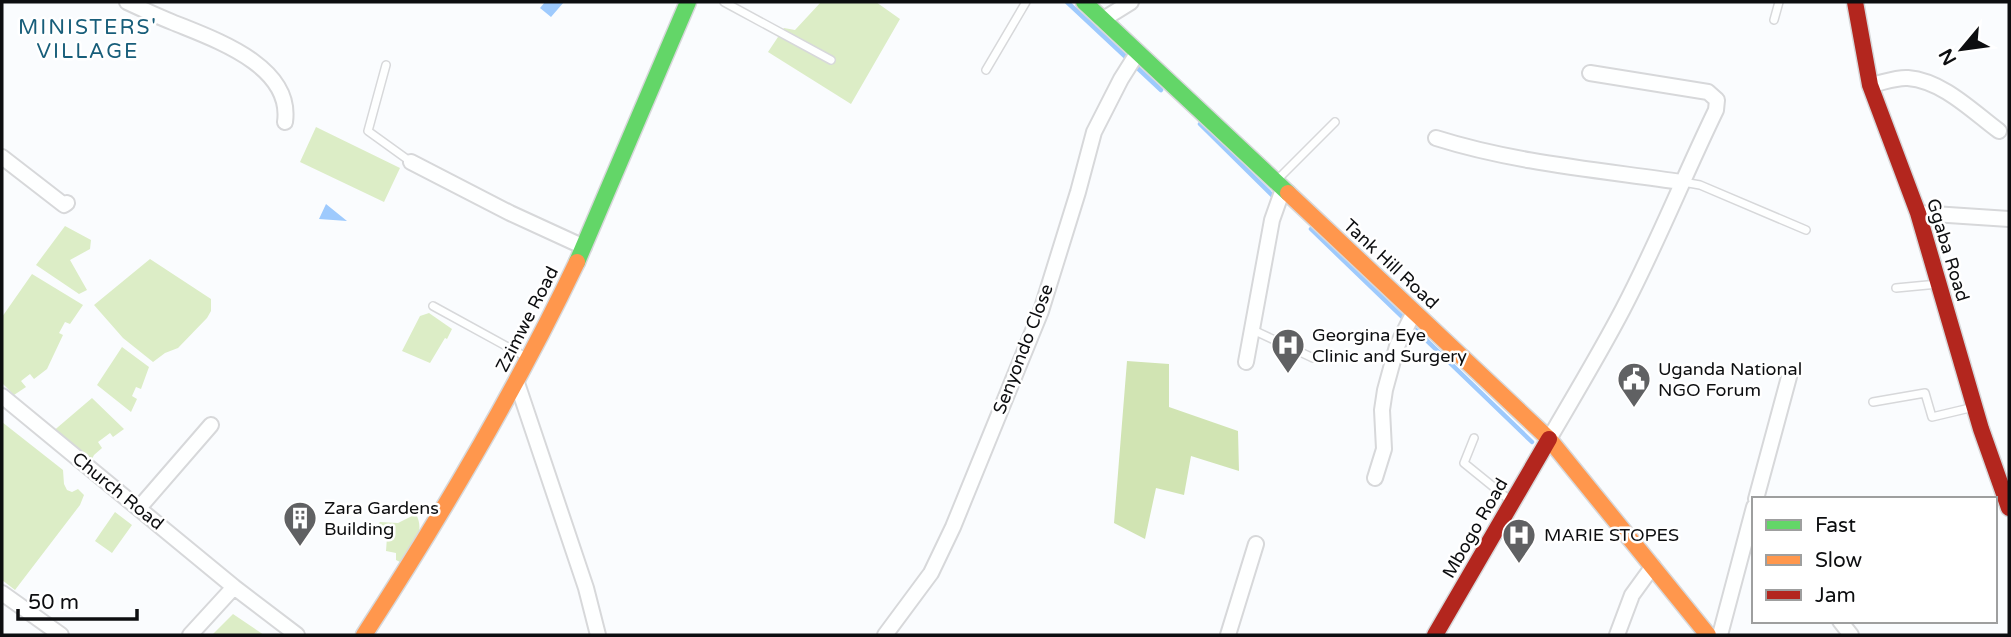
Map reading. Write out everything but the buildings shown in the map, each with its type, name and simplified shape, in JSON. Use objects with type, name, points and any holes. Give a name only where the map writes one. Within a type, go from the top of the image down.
[{"type":"street","points":[[127,2],[204,33],[256,63],[273,80],[282,96],[287,112],[285,122]]},
{"type":"street","name":"Zzimwe Road","points":[[364,635],[422,547],[517,383],[584,247],[688,2]]},
{"type":"street","name":"Tank Hill Road","points":[[1084,2],[1549,439],[1709,635]]},
{"type":"street","points":[[1102,20],[1131,2]]},
{"type":"street","name":"Ggaba Road","points":[[1855,2],[1870,85],[1918,213],[2003,501]]},
{"type":"street","name":"Senyondo Close","points":[[885,635],[931,573],[953,527],[1041,311],[1094,132],[1138,52]]},
{"type":"street","points":[[1549,439],[1622,309],[1666,221],[1681,181],[1716,110],[1717,100],[1708,92],[1590,73]]},
{"type":"street","points":[[1870,85],[1905,78],[1923,81],[1943,90],[1999,131]]},
{"type":"street","points":[[1437,138],[1499,155],[1681,181]]},
{"type":"street","points":[[2,157],[64,205],[67,203]]},
{"type":"street","points":[[411,162],[510,213],[584,247]]},
{"type":"street","points":[[1246,362],[1279,185]]},
{"type":"street","points":[[1918,213],[2009,219]]},
{"type":"street","points":[[1374,478],[1384,449],[1382,410],[1385,390],[1397,346],[1414,312]]},
{"type":"street","points":[[1757,497],[1789,377]]},
{"type":"street","points":[[517,383],[586,588],[598,635]]},
{"type":"street","name":"Church Road","points":[[2,396],[234,587],[297,635]]},
{"type":"street","points":[[138,508],[211,425]]},
{"type":"street","name":"Mbogo Road","points":[[1435,635],[1549,439]]},
{"type":"street","points":[[1720,635],[1752,515]]},
{"type":"street","points":[[1228,635],[1256,544]]},
{"type":"street","points":[[1617,635],[1632,595],[1653,566]]},
{"type":"street","points":[[190,635],[234,587]]},
{"type":"street","points":[[2,593],[61,635]]},
{"type":"lane","points":[[724,2],[831,60]]},
{"type":"lane","points":[[986,70],[1026,2]]},
{"type":"lane","points":[[1774,20],[1779,2]]},
{"type":"lane","points":[[386,65],[368,131],[411,162]]},
{"type":"lane","points":[[1279,185],[1335,122]]},
{"type":"lane","points":[[1681,181],[1700,185],[1806,230]]},
{"type":"lane","points":[[1896,288],[1938,284]]},
{"type":"lane","points":[[433,306],[529,359]]},
{"type":"lane","points":[[1252,330],[1313,358]]},
{"type":"lane","points":[[1873,402],[1925,393],[1932,417],[1975,407]]},
{"type":"lane","points":[[1474,438],[1464,463],[1513,502]]},
{"type":"green space","points":[[821,2],[876,2],[900,19],[851,104],[768,52],[784,28],[795,30]]},
{"type":"green space","points":[[316,127],[400,168],[384,202],[300,162]]},
{"type":"green space","points":[[65,226],[91,240],[90,249],[70,260],[87,290],[79,294],[36,265]]},
{"type":"green space","points":[[150,259],[211,299],[211,311],[207,318],[178,348],[153,362],[123,338],[94,305]]},
{"type":"green space","points":[[32,274],[83,305],[70,324],[65,322],[59,333],[63,335],[47,369],[34,379],[30,374],[21,381],[26,387],[14,395],[2,383],[2,317]]},
{"type":"green space","points":[[429,313],[452,329],[430,363],[402,351],[420,316]]},
{"type":"green space","points":[[122,347],[149,367],[141,389],[136,387],[132,396],[137,399],[131,412],[97,385]]},
{"type":"green space","points":[[1127,361],[1169,364],[1169,407],[1238,431],[1239,471],[1191,456],[1184,495],[1156,488],[1145,539],[1114,523]]},
{"type":"green space","points":[[92,398],[124,429],[113,437],[110,433],[98,442],[102,448],[90,463],[51,433]]},
{"type":"green space","points":[[2,422],[63,470],[67,490],[72,492],[78,489],[84,495],[80,505],[15,590],[2,580]]},
{"type":"green space","points":[[115,512],[132,525],[112,553],[95,541]]},
{"type":"green space","points":[[416,514],[419,534],[402,563],[396,560],[396,553],[386,551],[387,537],[373,530],[380,522],[398,523]]},
{"type":"green space","points":[[233,614],[264,635],[212,635]]},
{"type":"water","points":[[545,2],[564,2],[551,17],[540,8]]},
{"type":"water","points":[[326,204],[347,221],[319,219]]},
{"type":"waterway","points":[[1067,2],[1161,90]]},
{"type":"waterway","points":[[1200,124],[1274,197]]},
{"type":"waterway","points":[[1311,229],[1532,442]]},
{"type":"traffic: fast","points":[[577,262],[688,2]]},
{"type":"traffic: fast","points":[[1084,2],[1288,193]]},
{"type":"traffic: slow","points":[[1288,193],[1549,439],[1708,635]]},
{"type":"traffic: slow","points":[[364,635],[476,452],[529,358],[577,262]]},
{"type":"traffic: jam","points":[[1855,2],[1870,85],[1918,213],[1981,429],[2009,508]]},
{"type":"traffic: jam","points":[[1435,635],[1549,439]]},
{"type":"place","name":"Georgina Eye Clinic and Surgery","points":[[1288,375]]},
{"type":"place","name":"Uganda National NGO Forum","points":[[1634,409]]},
{"type":"place","name":"Zara Gardens Building","points":[[300,548]]},
{"type":"place","name":"MARIE STOPES","points":[[1519,565]]},
{"type":"district","name":"MINISTERS' VILLAGE","points":[[88,39]]}]
